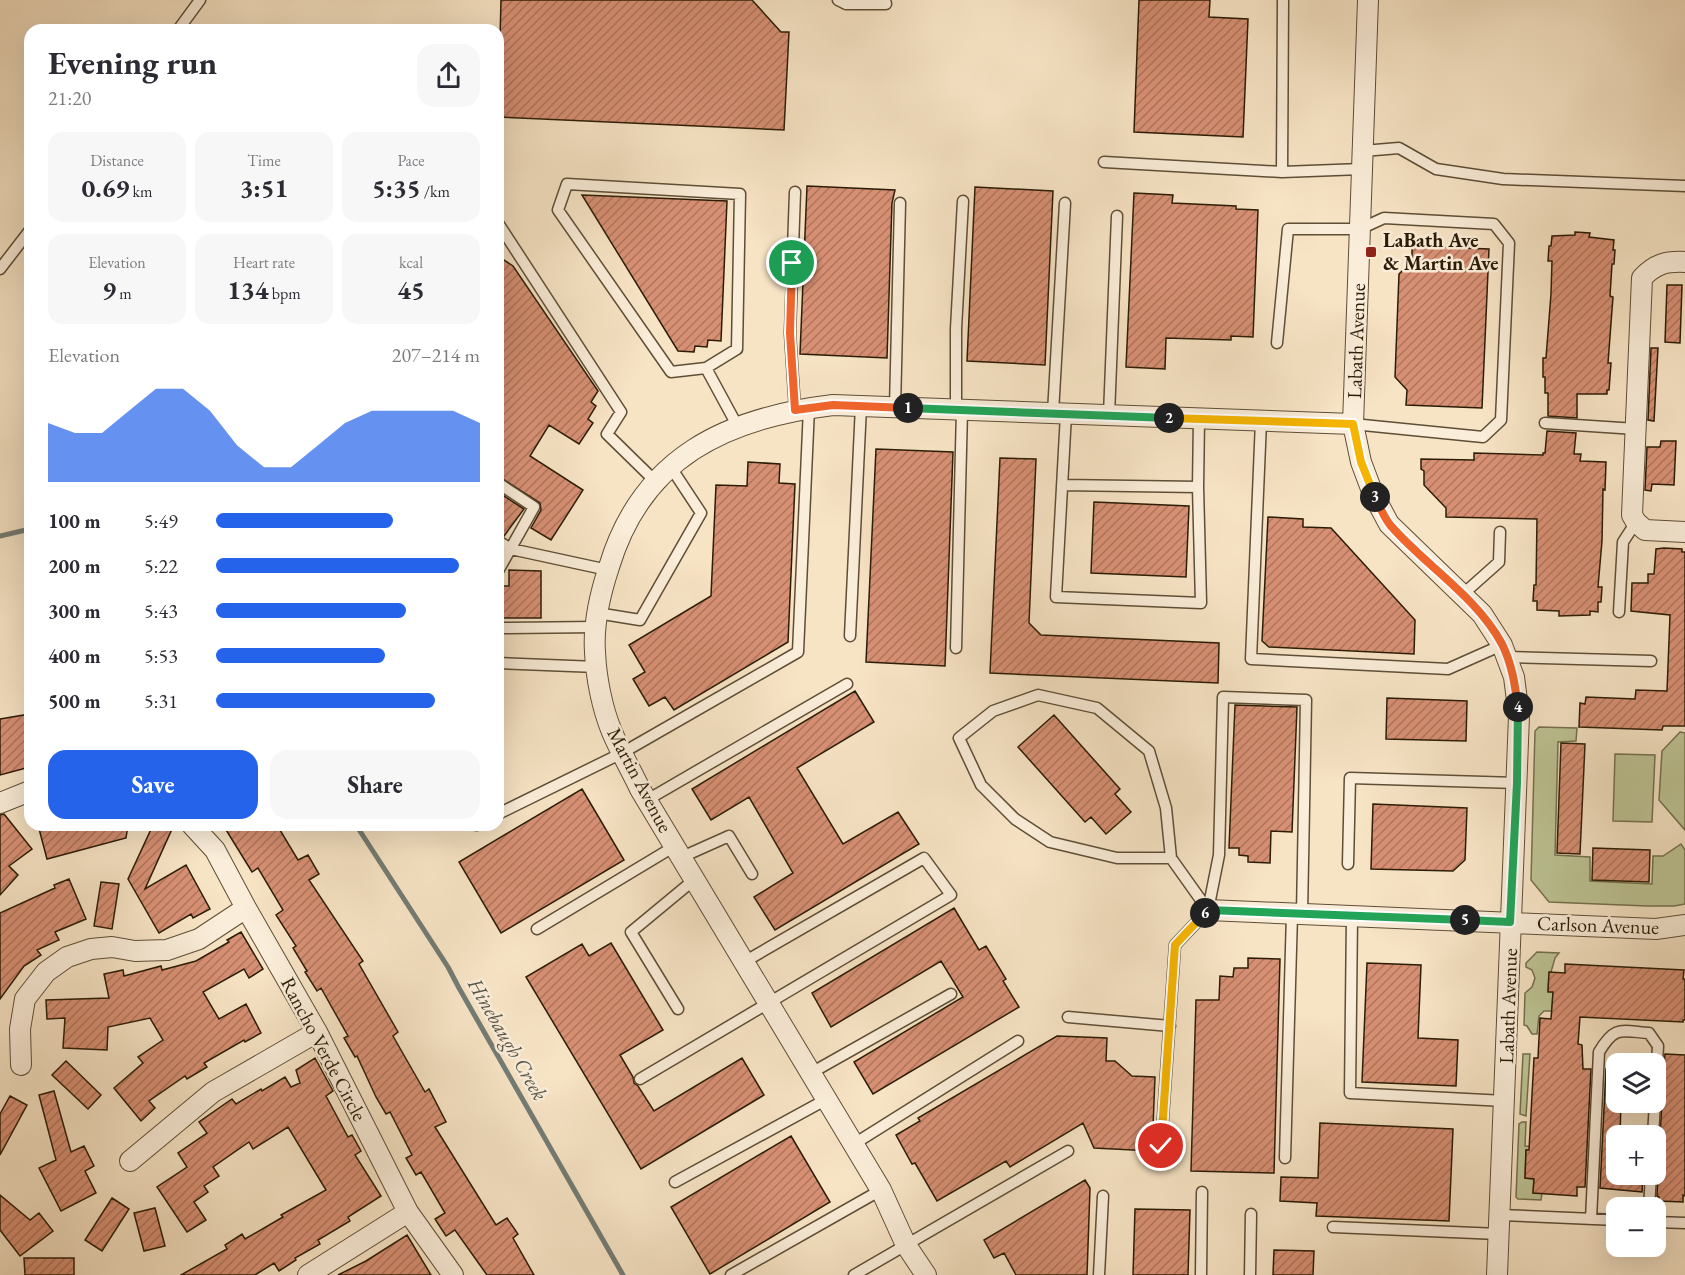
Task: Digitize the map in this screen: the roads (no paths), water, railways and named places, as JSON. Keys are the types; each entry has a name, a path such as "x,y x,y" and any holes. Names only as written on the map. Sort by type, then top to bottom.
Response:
{"street":[{"name":"Labath Avenue","path":"1368,0 1353,424 1361,462 1373,494 1389,524 1482,614 1505,651 1514,677 1519,716 1497,1275"},
{"path":"1685,262 1668,261 1651,268 1642,278 1632,515 1645,530 1685,532"},
{"name":"Martin Avenue","path":"926,1275 906,1245 881,1190 854,1144 647,800 612,731 601,691 595,652 596,620 616,542 634,508 655,482 680,457 706,441 738,427 802,409 833,405 1353,424"},
{"path":"0,803 24,793"},
{"name":"Rancho Verde Circle","path":"198,831 215,850 317,1032 408,1212 453,1275"},
{"path":"21,1065 20,1029 25,999 46,972 67,957 91,949 112,947 135,951 166,950 199,939 246,908"},
{"name":"Carlson Avenue","path":"1208,910 1656,929 1685,925"},
{"path":"130,1161 213,1092 317,1032"},
{"path":"309,1275 408,1212"}],"lane":[{"path":"182,24 200,0"},
{"path":"838,0 846,4 886,4 885,0"},
{"path":"1282,172 1283,0"},
{"path":"1104,162 1282,172 1362,160 1399,148 1436,169 1503,179 1685,186"},
{"path":"567,184 740,194 737,349 706,368 670,372 558,210 567,184"},
{"path":"504,811 622,753 798,652 802,409 790,333 795,192"},
{"path":"957,648 959,410 956,329 963,201"},
{"path":"895,408 900,203"},
{"path":"1065,203 1059,414 1062,484 1056,597 1201,603 1199,419"},
{"path":"1109,415 1117,216"},
{"path":"1276,343 1288,229 1360,229 1384,219 1494,224 1509,243 1502,420 1484,437 1353,424"},
{"path":"504,233 621,412 607,434 655,482"},
{"path":"0,269 24,238"},
{"path":"706,368 738,427"},
{"path":"850,636 861,406"},
{"path":"1261,421 1251,658 1449,669 1505,651 1651,661"},
{"path":"1545,423 1636,429"},
{"path":"504,628 596,620 640,620 701,513 670,466"},
{"path":"1062,484 1198,487"},
{"path":"504,487 534,507 504,561"},
{"path":"1619,612 1623,542 1636,522"},
{"path":"1462,595 1499,562 1500,532"},
{"path":"504,545 511,549 608,570"},
{"path":"504,663 597,667"},
{"path":"647,800 847,684"},
{"path":"1171,858 1117,858 1050,842 1015,819 981,785 959,738 993,711 1038,695 1097,708 1149,751 1166,808 1171,858 1208,910"},
{"path":"1161,1146 1175,945 1208,910 1219,855 1223,697 1306,700 1285,1158"},
{"path":"1348,864 1350,778 1517,783"},
{"path":"537,929 678,851 729,836 752,874"},
{"path":"640,1078 951,895 924,858 744,962"},
{"path":"678,1009 631,932 695,879"},
{"path":"1352,916 1350,1093 1505,1101"},
{"path":"811,1073 951,994"},
{"path":"1068,1017 1170,1026"},
{"path":"1591,1219 1599,1052 1607,1038 1618,1031 1649,1033 1658,1046 1658,1053"},
{"path":"854,1144 1018,1041"},
{"path":"675,1182 827,1099"},
{"path":"854,1275 1068,1151"},
{"path":"731,1275 881,1190"},
{"path":"1201,1275 1202,1192"},
{"path":"1099,1275 1103,1196"},
{"path":"1250,1275 1251,1214"},
{"path":"1332,1227 1606,1220"},
{"path":"1666,1222 1685,1223"}],"waterway":[{"name":"Hinebaugh Creek","path":"0,536 24,530"},
{"name":"Hinebaugh Creek","path":"360,831 448,967 623,1275"}],"place":[{"name":"LaBath Ave & Martin Ave","path":"1371,252"}]}
